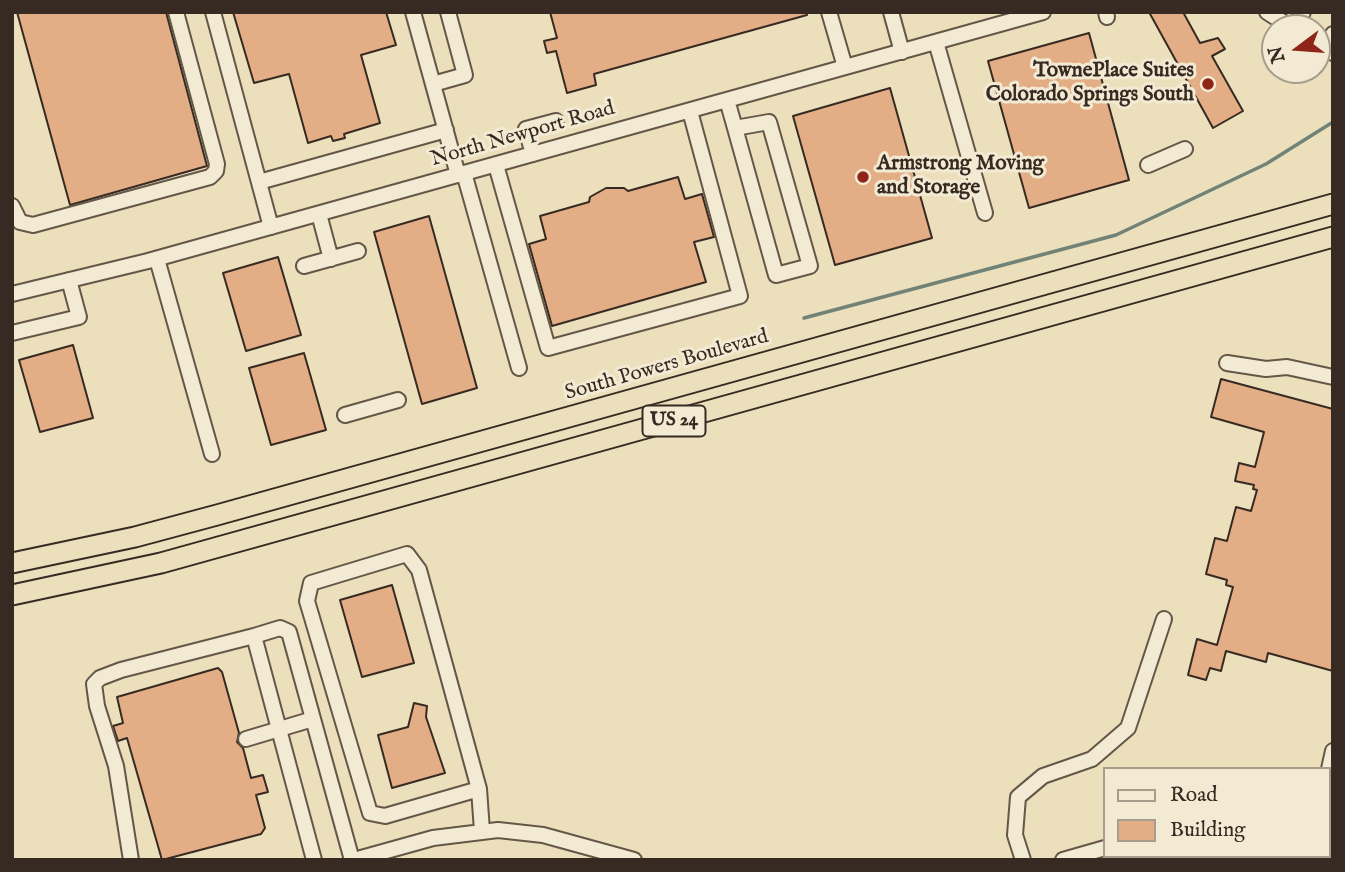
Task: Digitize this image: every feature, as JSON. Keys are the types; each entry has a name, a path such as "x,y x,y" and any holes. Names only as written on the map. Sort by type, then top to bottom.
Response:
{"highway":[{"name":"South Powers Boulevard","path":"12,563 135,537 217,515 1333,204"},
{"name":"US 24","path":"12,595 161,563 1333,237"}],"street":[{"path":"12,206 20,222 33,225 210,177 216,171 217,164 176,12"},
{"path":"213,12 271,227"},
{"path":"414,12 446,130 519,368"},
{"path":"433,84 465,75 448,12"},
{"path":"829,12 845,67"},
{"path":"891,12 902,52"},
{"name":"North Newport Road","path":"12,294 157,259 1043,12"},
{"path":"936,42 985,213"},
{"path":"727,100 776,275 810,266 769,122 735,128"},
{"path":"496,165 548,348 740,296 690,111"},
{"path":"533,154 526,129 556,121"},
{"path":"259,182 446,130"},
{"path":"1148,165 1185,149"},
{"path":"319,214 331,258"},
{"path":"304,266 358,251"},
{"path":"157,259 212,454"},
{"path":"12,332 79,317 69,281"},
{"path":"1227,363 1266,369 1287,367 1333,377"},
{"path":"345,415 398,400"},
{"path":"479,789 385,816 370,813 307,601 311,583 407,554 419,570 479,789 482,831"},
{"path":"1023,860 1015,835 1018,797 1043,776 1092,759 1128,728 1164,619"},
{"path":"131,860 116,766 97,706 94,684 100,678 121,670 280,628 289,632 353,860 433,838 482,831 542,835 634,860"},
{"path":"254,636 314,860"},
{"path":"246,739 313,719"},
{"path":"1063,860 1104,848"}],"building":[{"path":"17,12 166,12 207,166 70,205"},
{"path":"233,12 386,12 396,45 361,55 380,123 344,134 345,138 333,141 331,136 308,143 289,74 254,83"},
{"path":"550,12 806,12 807,15 594,74 596,85 567,93 556,51 547,53 544,41 557,38"},
{"name":"TownePlace Suites Colorado Springs South","path":"1149,12 1183,12 1200,43 1218,38 1225,49 1212,56 1243,111 1213,128"},
{"path":"1089,33 1129,180 1029,208 988,61"},
{"name":"Armstrong Moving and Storage","path":"890,88 932,238 835,265 793,116"},
{"path":"678,177 685,199 702,194 714,237 694,242 706,282 552,326 529,244 546,239 540,216 589,202 590,197 606,188 624,188 628,191"},
{"path":"429,216 477,388 422,404 374,232"},
{"path":"278,257 301,335 246,351 223,273"},
{"path":"73,345 93,418 40,432 19,360"},
{"path":"304,353 326,430 271,445 249,368"},
{"path":"1221,379 1333,409 1333,671 1268,653 1266,662 1226,651 1221,671 1210,668 1206,680 1188,675 1197,639 1217,645 1233,587 1226,585 1227,580 1206,574 1215,538 1227,541 1236,507 1251,511 1257,490 1253,489 1254,485 1235,481 1239,463 1255,467 1264,432 1211,417"},
{"path":"392,585 414,663 362,677 340,600"},
{"path":"218,668 222,672 239,733 237,742 243,748 251,778 263,775 268,792 256,795 265,828 261,834 162,860 127,738 118,741 113,726 123,723 117,697"},
{"path":"414,703 427,706 426,717 445,773 392,788 378,735 408,727"}],"waterway":[{"path":"804,318 1116,235 1266,164 1333,122"}],"place":[{"name":"TownePlace Suites Colorado Springs South","path":"1208,84"},
{"name":"Armstrong Moving and Storage","path":"863,177"}]}
